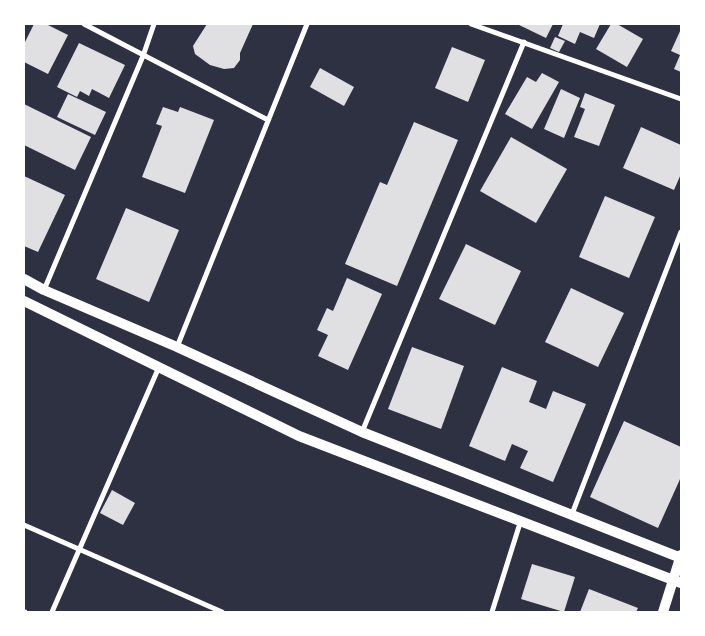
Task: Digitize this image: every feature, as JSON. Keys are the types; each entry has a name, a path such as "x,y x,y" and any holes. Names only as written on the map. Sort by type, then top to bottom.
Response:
{"main road":[{"path":"24,279 44,290 177,347 362,432 681,557 678,581 663,612"},
{"path":"24,301 299,436 678,581"}],"street":[{"path":"84,24 268,120"},
{"path":"44,290 143,56 154,24"},
{"path":"177,347 307,24"},
{"path":"471,24 681,99"},
{"path":"362,432 524,42"},
{"path":"572,514 681,232"},
{"path":"52,612 159,368"},
{"path":"492,612 521,520"},
{"path":"24,525 222,612"}],"building":[{"path":"34,24 46,24 68,35 48,74 24,62 24,44"},
{"path":"207,24 253,24 240,53 240,60 234,68 224,69 210,65 195,54 193,46"},
{"path":"517,24 553,24 546,38"},
{"path":"563,24 600,24 594,38 580,32 575,44 558,36"},
{"path":"611,24 617,24 643,39 627,67 596,49"},
{"path":"681,29 681,72 674,69 680,55 671,51"},
{"path":"555,37 565,41 559,52 550,48"},
{"path":"79,43 125,65 109,98 92,89 89,96 80,91 77,97 57,87"},
{"path":"452,47 485,60 468,102 435,88"},
{"path":"320,68 354,87 344,106 310,87"},
{"path":"542,73 559,82 532,129 505,114 527,77 536,82"},
{"path":"561,89 580,98 564,138 544,129"},
{"path":"585,93 615,105 599,146 574,137 585,109 580,107"},
{"path":"68,94 106,112 95,135 57,117"},
{"path":"24,104 91,137 75,170 24,145"},
{"path":"163,107 178,112 180,107 214,120 185,193 142,177 162,126 156,124"},
{"path":"414,122 458,140 397,286 345,264 380,182 387,185"},
{"path":"641,127 681,145 681,174 674,190 623,168"},
{"path":"511,137 567,169 536,223 480,191"},
{"path":"24,176 65,195 38,252 24,246"},
{"path":"605,196 655,217 629,278 579,257"},
{"path":"126,208 179,230 149,302 96,279"},
{"path":"466,244 521,271 495,325 439,299"},
{"path":"347,278 382,294 348,370 318,356 328,335 317,330 327,308 333,311"},
{"path":"571,288 624,313 598,367 545,342"},
{"path":"412,347 464,366 441,429 388,409"},
{"path":"502,367 537,381 529,402 546,409 553,391 586,404 553,482 520,468 528,451 512,444 505,461 469,446"},
{"path":"624,421 681,447 681,477 658,528 590,497"},
{"path":"112,490 135,503 123,525 100,513"},
{"path":"532,564 575,577 564,612 521,599"},
{"path":"589,589 638,608 636,612 580,612"}]}
